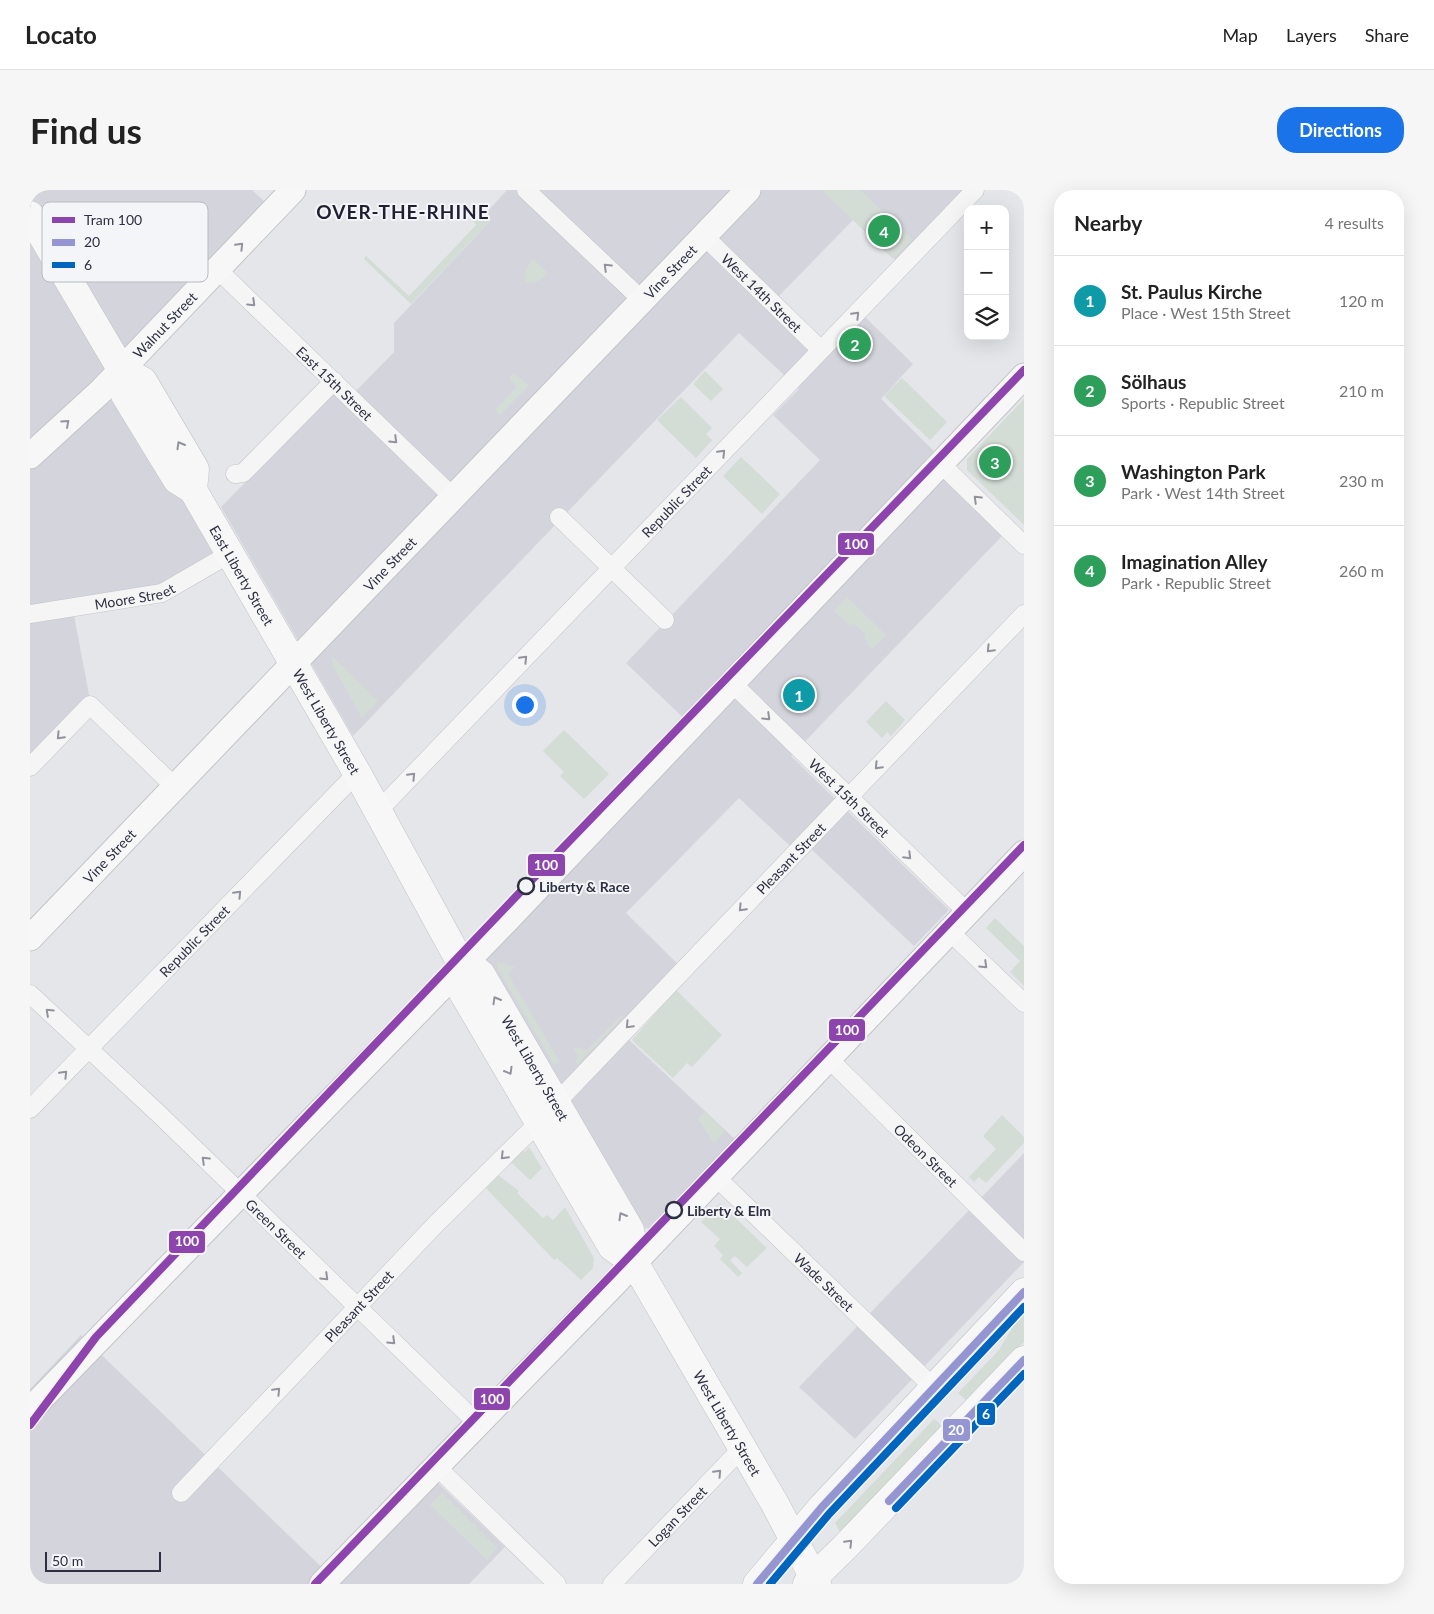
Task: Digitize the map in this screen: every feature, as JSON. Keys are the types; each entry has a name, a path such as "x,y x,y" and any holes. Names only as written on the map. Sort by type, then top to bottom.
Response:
{"main road":[{"name":"East Liberty Street","path":"30,215 42,235"},
{"name":"East Liberty Street","path":"70,282 121,369 125,395 176,480 193,490 294,662"},
{"name":"West Liberty Street","path":"294,662 462,965 462,991 547,1112 612,1246 634,1262 794,1538 812,1582"},
{"path":"757,1584 794,1538 1024,1292"},
{"path":"812,1582 1024,1360"}],"street":[{"name":"Walnut Street","path":"208,279 293,190"},
{"path":"526,190 642,300"},
{"name":"Vine Street","path":"30,938 748,190"},
{"name":"Republic Street","path":"378,811 975,190"},
{"name":"West 14th Street","path":"704,236 822,350"},
{"name":"East 15th Street","path":"218,269 453,497"},
{"name":"Walnut Street","path":"30,456 101,391 205,282"},
{"path":"30,1410 462,965 1024,376"},
{"path":"235,474 243,473 334,381"},
{"path":"940,463 1024,544"},
{"path":"559,517 665,620"},
{"name":"Moore Street","path":"30,614 162,594 231,553"},
{"name":"Pleasant Street","path":"181,1493 435,1225 547,1112 1024,614"},
{"name":"West 15th Street","path":"732,683 967,912"},
{"path":"30,767 90,705 174,786"},
{"name":"Republic Street","path":"30,1109 357,773"},
{"path":"322,1584 634,1262 1024,853"},
{"path":"950,931 1024,1003"},
{"name":"Green Street","path":"30,994 477,1422"},
{"name":"Odeon Street","path":"828,1058 1024,1252"},
{"name":"Wade Street","path":"715,1176 934,1388"},
{"name":"Logan Street","path":"612,1584 742,1448"},
{"path":"436,1466 557,1584"}],"shaded area":[{"path":"30,190 252,190 274,210 208,279 208,202 42,202 42,282 205,282 121,369 231,553 162,593 30,614"},
{"path":"507,190 970,190 900,264 853,220 775,300 826,350 861,313 913,364 881,399 934,451 925,460 1003,535 791,756 949,910 914,946 809,847 789,845 739,798 626,913 688,974 627,1038 737,1141 653,1228 642,1228 485,963 490,951 698,732 626,663 820,460 773,415 799,389 739,333 353,736 221,507 343,383 354,393 394,352 394,323 491,220 485,214"},
{"path":"822,190 860,190 912,239 893,259"},
{"path":"476,205 491,220 411,304 364,259 366,256 409,296 476,225 467,214"},
{"path":"533,259 548,273 535,283 525,282 526,269"},
{"path":"705,371 723,389 711,401 693,384"},
{"path":"514,374 529,385 500,415 495,410 517,387 510,380 510,376"},
{"path":"902,378 947,422 930,440 884,396"},
{"path":"681,397 712,428 706,434 712,440 696,458 657,420"},
{"path":"1024,399 1024,525 967,470 967,459"},
{"path":"741,457 780,494 762,514 723,476"},
{"path":"847,597 886,635 872,649 866,644 868,642 864,638 866,635 853,623 850,626 834,611"},
{"path":"74,615 90,700 30,763 30,622"},
{"path":"332,656 378,701 362,718 333,666"},
{"path":"886,701 905,720 891,736 887,732 882,738 866,722"},
{"path":"564,730 609,774 584,799 560,776 564,772 543,751"},
{"path":"995,918 1024,946 1024,986 1010,972 1020,961 986,928"},
{"path":"497,962 515,967 508,974 560,1062 554,1065 498,969"},
{"path":"676,990 722,1035 692,1067 687,1063 673,1078 632,1040"},
{"path":"621,1015 623,1017 578,1064 574,1061 579,1058 573,1047 587,1050"},
{"path":"705,1111 725,1131 714,1143 698,1119"},
{"path":"1002,1115 1024,1137 1024,1143 986,1183 979,1177 974,1182 969,1177 996,1149 983,1136"},
{"path":"529,1147 542,1168 530,1180 511,1162 522,1150 525,1152"},
{"path":"1024,1153 1024,1262 855,1439 799,1387"},
{"path":"498,1175 519,1191 517,1193 543,1218 547,1215 553,1220 565,1207 594,1258 593,1268 581,1280 557,1258 554,1260 486,1188"},
{"path":"720,1203 767,1248 747,1267 735,1256 730,1260 742,1273 738,1277 720,1259 723,1255 714,1246 720,1239 701,1222"},
{"path":"1024,1308 1024,1342 967,1401 958,1393 999,1350"},
{"path":"81,1335 337,1582 436,1481 505,1547 469,1584 30,1584 30,1389"},
{"path":"934,1419 942,1426 840,1532 835,1523"},
{"path":"442,1493 498,1548 487,1560 430,1505"}],"tram line":[{"name":"100","path":"30,1425 96,1337 526,886 1024,370"},
{"name":"100","path":"315,1584 1024,845"}],"transit line":[{"name":"20","path":"757,1584 822,1507 1024,1292"},
{"name":"6","path":"770,1584 829,1514 1024,1307"},
{"name":"20","path":"889,1501 1024,1360"},
{"name":"6","path":"896,1508 1024,1374"}],"place":[{"name":"Imagination Alley","path":"884,231"},
{"name":"Sölhaus","path":"855,344"},
{"name":"Washington Park","path":"995,462"},
{"name":"St. Paulus Kirche","path":"799,695"},
{"name":"Liberty & Race","path":"526,886"},
{"name":"Liberty & Elm","path":"674,1210"}],"district":[{"name":"OVER-THE-RHINE","path":"403,211"}]}
